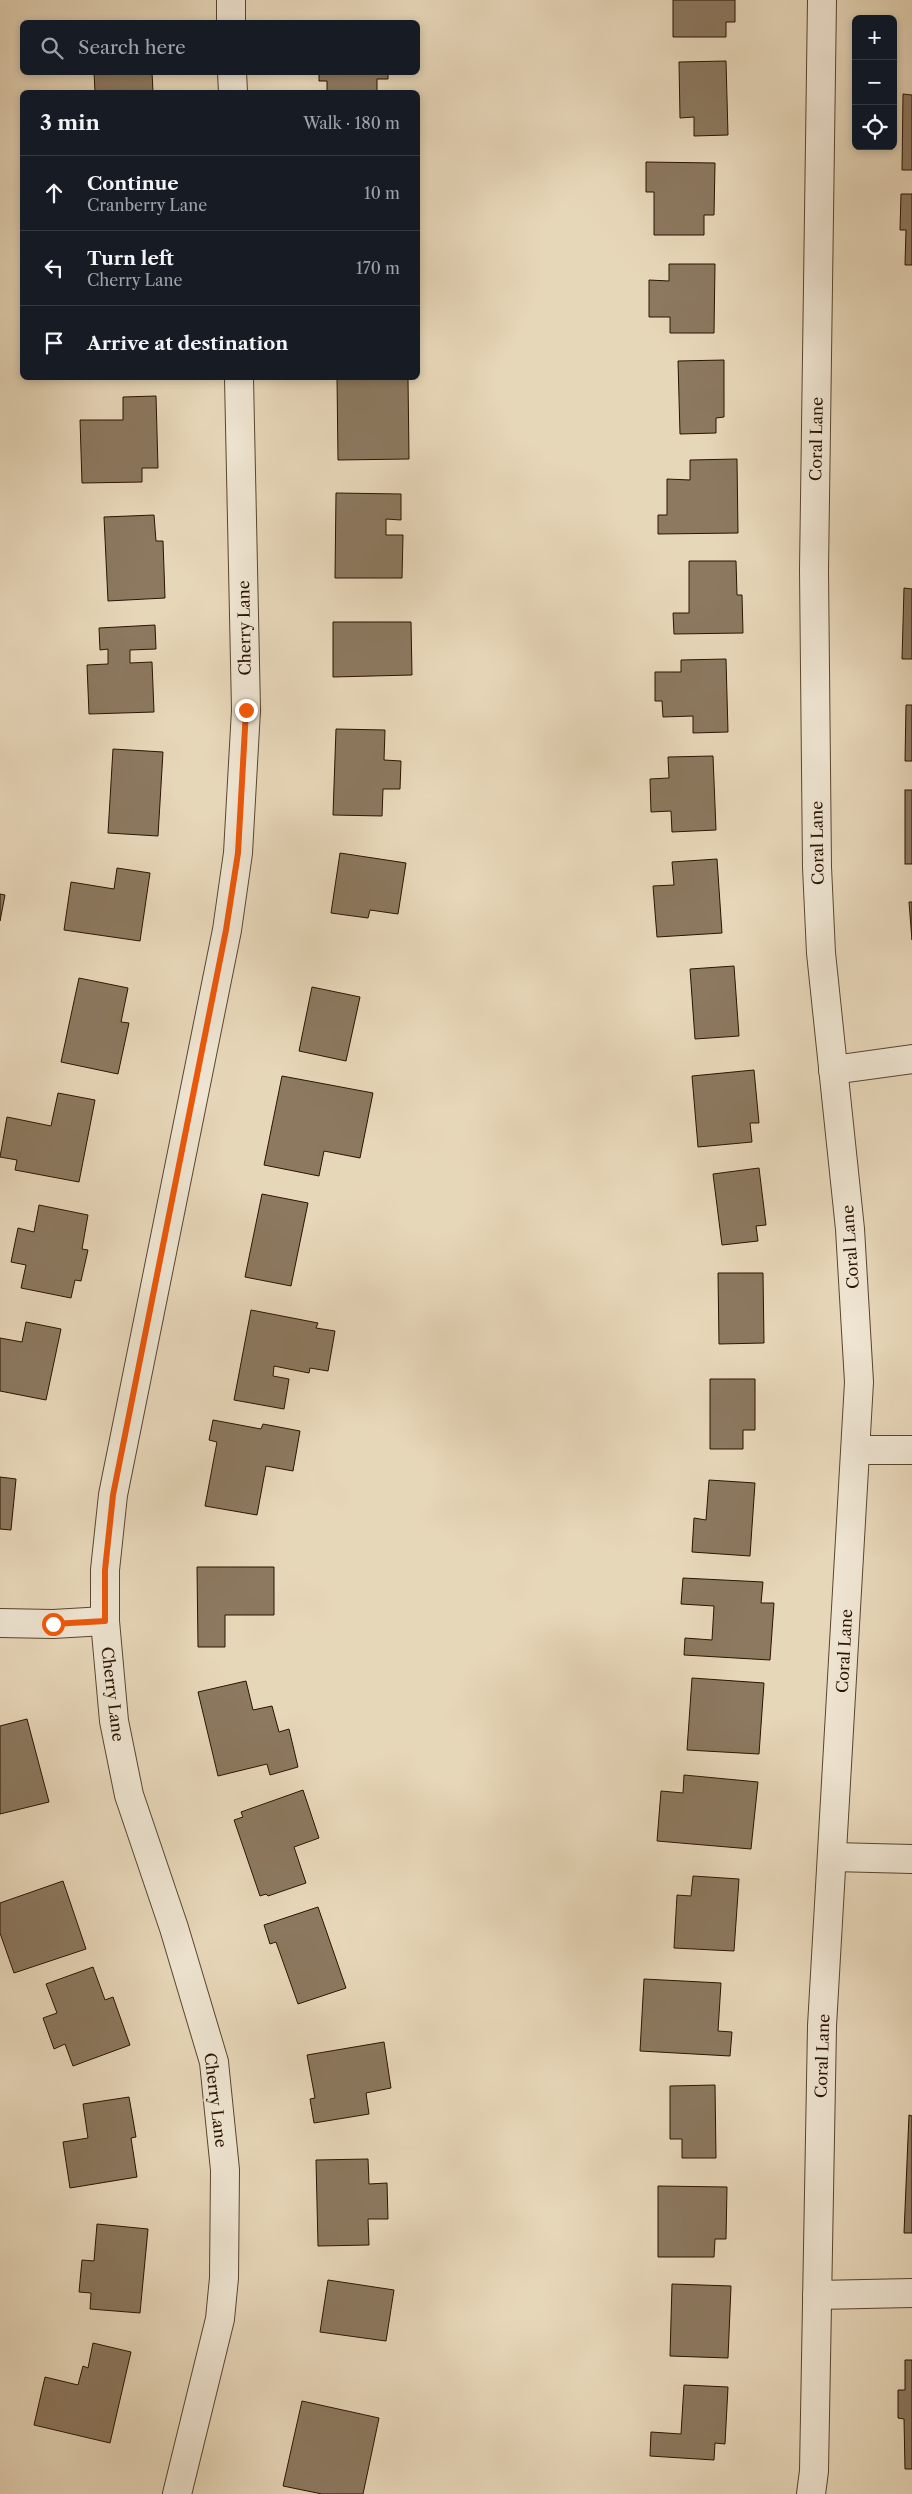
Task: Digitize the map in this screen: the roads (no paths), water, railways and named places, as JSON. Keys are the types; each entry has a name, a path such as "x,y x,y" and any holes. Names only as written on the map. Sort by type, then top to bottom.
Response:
{"street":[{"path":"231,0 231,20"},
{"name":"Coral Lane","path":"811,2494 814,2471 822,2026 859,1382 850,1239 821,953 817,847 814,570 822,0"},
{"path":"232,75 233,90"},
{"name":"Cherry Lane","path":"177,2494 220,2319 224,2278 225,2170 214,2062 174,1928 129,1795 114,1720 105,1621 105,1570 113,1495 225,940 238,853 246,710 239,380"},
{"path":"833,1070 912,1059"},
{"path":"856,1450 912,1450"},
{"path":"0,1623 53,1624 105,1621"},
{"path":"833,1858 912,1858"},
{"path":"817,2295 912,2293"}]}
